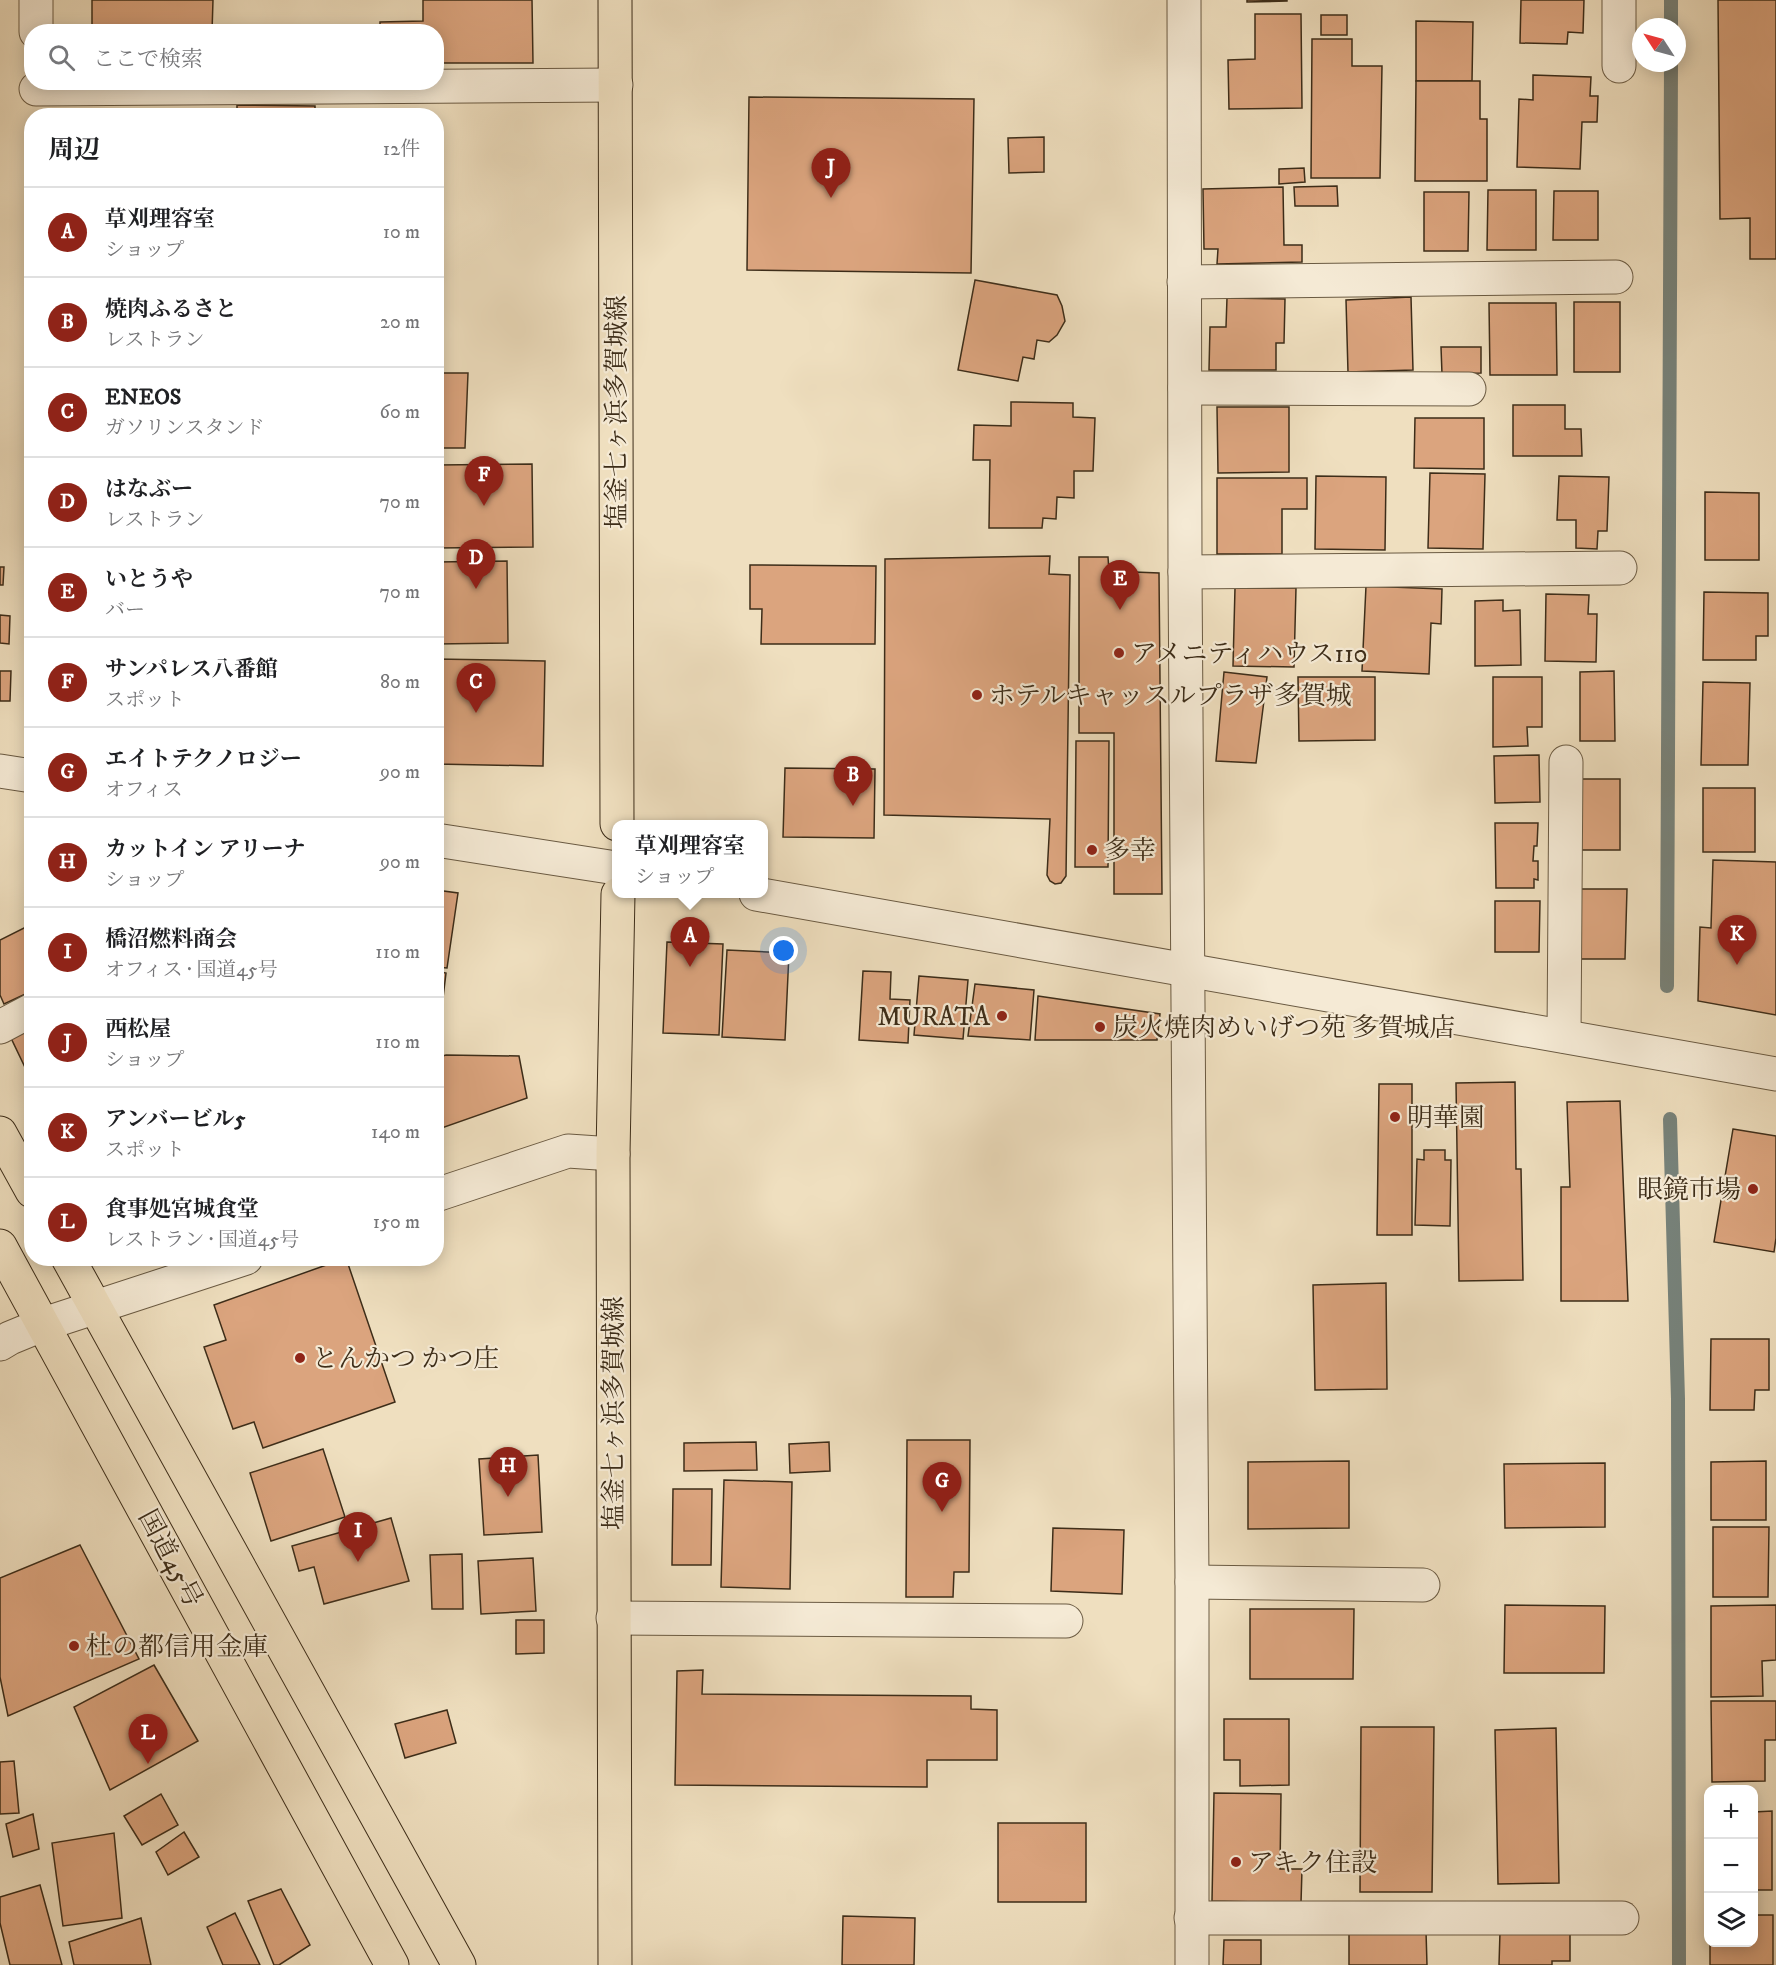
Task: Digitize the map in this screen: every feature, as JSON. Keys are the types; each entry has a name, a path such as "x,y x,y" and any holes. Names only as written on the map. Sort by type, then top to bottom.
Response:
{"main road":[{"name":"塩釜七ヶ浜多賀城線","path":"615,0 617,820"},
{"name":"塩釜七ヶ浜多賀城線","path":"615,1965 613,1154 618,898"},
{"path":"0,1133 24,1176"},
{"name":"国道45号","path":"0,1246 392,1965"},
{"path":"73,1266 459,1965"},
{"path":"592,1965 615,1932"}],"street":[{"path":"36,0 36,24"},
{"path":"1184,0 1192,1965"},
{"path":"1619,0 1619,66"},
{"path":"444,88 616,84"},
{"path":"36,96 326,90"},
{"path":"1184,282 1617,277"},
{"path":"1185,388 1469,389"},
{"path":"1185,572 1620,568"},
{"path":"1564,1036 1566,762"},
{"path":"0,771 24,775"},
{"path":"444,841 612,867"},
{"path":"768,896 1776,1074"},
{"path":"0,1027 24,1014"},
{"path":"444,1192 568,1151 613,1154"},
{"path":"0,1344 44,1324 222,1266"},
{"path":"1192,1582 1423,1586"},
{"path":"613,1618 1066,1621"},
{"path":"1191,1918 1622,1918"}],"building":[{"path":"92,0 213,0 212,24 92,24"},
{"path":"423,0 532,0 533,63 444,63 444,24 380,24 380,22 423,21"},
{"path":"1247,0 1287,0 1287,1 1247,2"},
{"path":"1521,0 1584,0 1583,33 1568,32 1567,44 1520,43"},
{"path":"1718,0 1776,0 1776,259 1750,259 1750,218 1720,219"},
{"path":"1255,14 1301,14 1302,108 1229,109 1228,60 1255,59"},
{"path":"1321,15 1347,15 1347,35 1321,35"},
{"path":"1416,21 1473,22 1472,81 1416,81"},
{"path":"1312,39 1352,39 1352,66 1382,66 1380,178 1311,178"},
{"path":"1533,75 1591,77 1590,96 1598,96 1597,122 1582,122 1580,169 1517,167 1519,99 1533,100"},
{"path":"1416,81 1480,81 1480,119 1487,119 1487,181 1415,181"},
{"path":"749,97 974,99 971,273 747,270"},
{"path":"237,105 315,106 315,108 237,108"},
{"path":"1044,137 1044,172 1009,173 1008,138"},
{"path":"1304,168 1305,182 1279,184 1279,169"},
{"path":"1337,186 1338,206 1295,206 1294,187"},
{"path":"1283,187 1284,245 1302,245 1302,262 1217,264 1218,249 1204,249 1203,189"},
{"path":"1488,190 1536,190 1536,250 1487,250"},
{"path":"1554,191 1598,191 1598,240 1553,240"},
{"path":"1424,192 1469,192 1468,251 1424,251"},
{"path":"975,280 1057,295 1062,306 1065,321 1057,335 1049,342 1037,340 1034,359 1023,357 1018,381 958,370"},
{"path":"1411,297 1413,370 1348,372 1346,300"},
{"path":"1227,298 1285,299 1284,343 1276,343 1276,370 1209,370 1210,327 1226,327"},
{"path":"1574,302 1620,302 1620,372 1574,372"},
{"path":"1489,303 1556,303 1557,375 1490,375"},
{"path":"1441,347 1481,347 1481,373 1442,374"},
{"path":"444,373 468,373 465,448 444,448"},
{"path":"1011,402 1073,403 1073,417 1095,418 1093,471 1074,471 1074,498 1057,497 1056,519 1043,518 1042,528 989,528 990,460 973,460 974,425 1011,426"},
{"path":"1513,405 1565,405 1565,429 1581,429 1582,456 1513,456"},
{"path":"1217,407 1289,407 1289,472 1218,473"},
{"path":"1415,418 1484,418 1484,469 1414,468"},
{"path":"532,464 533,547 444,548 444,465"},
{"path":"1430,473 1485,474 1483,549 1428,548"},
{"path":"1316,476 1386,477 1385,550 1315,549"},
{"path":"1559,476 1609,477 1607,531 1598,531 1597,549 1576,548 1576,520 1557,520"},
{"path":"1217,478 1307,478 1307,509 1282,509 1282,554 1217,554"},
{"path":"1705,492 1759,493 1759,560 1705,560"},
{"name":"ホテルキャッスルプラザ多賀城","path":"1050,556 1049,574 1070,575 1066,876 1061,883 1055,884 1047,875 1050,819 884,815 885,559"},
{"name":"アメニティハウス110","path":"1079,557 1108,557 1109,571 1159,573 1162,894 1114,894 1114,733 1079,733"},
{"path":"507,561 508,643 444,644 444,562"},
{"path":"750,565 876,566 875,644 761,644 762,609 750,609"},
{"path":"0,567 4,567 3,585 0,585"},
{"path":"1366,586 1442,589 1441,624 1431,623 1429,674 1362,671"},
{"path":"1235,588 1296,588 1294,667 1233,666"},
{"path":"1704,592 1768,593 1768,636 1756,636 1756,660 1703,660"},
{"path":"1546,594 1589,595 1588,614 1597,614 1596,662 1545,661"},
{"path":"1503,600 1503,611 1520,610 1521,665 1475,666 1475,601"},
{"path":"0,615 10,616 9,644 0,643"},
{"path":"444,659 545,661 543,766 444,764"},
{"path":"0,671 11,671 10,701 0,701"},
{"path":"1614,671 1615,741 1580,741 1580,672"},
{"path":"1224,672 1267,677 1256,763 1216,761"},
{"path":"1298,677 1375,677 1375,740 1299,741"},
{"path":"1493,677 1542,677 1542,727 1527,727 1528,746 1493,747"},
{"path":"1703,682 1750,683 1748,765 1701,765"},
{"path":"1076,741 1109,741 1108,867 1075,867"},
{"path":"1539,755 1540,802 1495,803 1494,756"},
{"path":"785,768 875,769 874,838 783,837"},
{"path":"1578,779 1620,779 1620,850 1578,850"},
{"path":"1703,788 1755,788 1755,852 1703,852"},
{"path":"1495,823 1538,823 1537,846 1534,846 1533,861 1538,861 1538,880 1534,879 1534,888 1496,888"},
{"path":"1713,860 1776,862 1776,1015 1698,1001 1700,927 1711,928"},
{"path":"1580,889 1627,889 1625,959 1579,959"},
{"path":"444,891 458,893 447,968 444,968"},
{"path":"1495,901 1540,901 1539,952 1495,952"},
{"path":"24,928 24,995 4,1004 0,995 0,940"},
{"path":"667,942 723,944 719,1035 663,1033"},
{"path":"727,950 789,953 785,1040 722,1037"},
{"path":"863,971 891,972 890,999 910,1000 908,1043 859,1040"},
{"path":"919,976 968,980 963,1039 914,1035"},
{"path":"975,984 1034,990 1030,1040 968,1036"},
{"path":"1038,996 1160,1014 1157,1040 1035,1040"},
{"path":"24,1032 24,1065 11,1038"},
{"path":"444,1056 519,1056 527,1098 444,1127"},
{"path":"1515,1082 1516,1169 1521,1169 1523,1280 1459,1281 1456,1083"},
{"path":"1379,1084 1412,1084 1412,1235 1377,1235"},
{"path":"1620,1101 1628,1301 1561,1301 1561,1187 1570,1187 1567,1102"},
{"path":"1733,1129 1776,1136 1774,1252 1714,1242"},
{"path":"1424,1150 1445,1150 1445,1160 1451,1160 1450,1226 1415,1225 1417,1159 1424,1160"},
{"path":"324,1266 349,1266 395,1402 263,1448 254,1422 233,1429 204,1347 226,1340 214,1305"},
{"path":"1386,1283 1387,1389 1315,1390 1313,1285"},
{"path":"1711,1339 1769,1339 1769,1390 1755,1390 1754,1410 1710,1410"},
{"path":"907,1440 970,1440 969,1572 954,1572 953,1597 906,1597"},
{"path":"756,1442 757,1470 684,1471 684,1443"},
{"path":"829,1442 830,1471 790,1473 789,1444"},
{"path":"323,1449 345,1517 271,1541 250,1473"},
{"path":"538,1455 542,1532 484,1535 479,1459"},
{"path":"1349,1461 1349,1528 1248,1529 1248,1462"},
{"path":"1766,1461 1766,1520 1711,1520 1711,1462"},
{"path":"1605,1463 1605,1527 1505,1528 1504,1464"},
{"path":"724,1480 792,1482 790,1589 721,1587"},
{"path":"673,1489 712,1489 711,1565 672,1565"},
{"path":"391,1518 409,1581 324,1604 314,1567 299,1571 292,1546"},
{"path":"1713,1527 1769,1527 1768,1597 1713,1597"},
{"path":"1053,1528 1124,1530 1122,1594 1051,1591"},
{"path":"80,1545 139,1659 8,1716 0,1677 0,1578"},
{"path":"462,1554 463,1609 432,1609 430,1555"},
{"path":"533,1558 536,1611 481,1614 478,1561"},
{"path":"1505,1605 1605,1606 1604,1673 1504,1673"},
{"path":"1776,1605 1776,1660 1762,1661 1763,1696 1711,1697 1711,1606"},
{"path":"1250,1609 1354,1609 1353,1679 1250,1679"},
{"path":"516,1620 544,1620 544,1653 516,1654"},
{"path":"154,1665 198,1741 110,1790 74,1707"},
{"path":"703,1670 702,1694 971,1696 971,1709 997,1710 997,1760 927,1760 927,1787 675,1785 677,1671"},
{"path":"1711,1701 1776,1701 1776,1740 1765,1740 1765,1781 1712,1782"},
{"path":"447,1710 456,1743 405,1758 395,1724"},
{"path":"1224,1719 1289,1719 1289,1785 1240,1786 1240,1760 1224,1760"},
{"path":"1361,1727 1434,1727 1432,1892 1360,1892"},
{"path":"1556,1728 1559,1883 1498,1884 1495,1730"},
{"path":"14,1761 19,1813 0,1814 0,1762"},
{"path":"1214,1793 1281,1794 1280,1869 1302,1869 1301,1903 1212,1901"},
{"path":"161,1794 178,1825 142,1845 124,1816"},
{"path":"1772,1811 1772,1890 1758,1890 1758,1812"},
{"path":"33,1814 39,1849 13,1857 6,1824"},
{"path":"998,1823 1086,1823 1086,1902 998,1902"},
{"path":"184,1832 199,1857 168,1875 156,1852"},
{"path":"114,1833 122,1918 63,1926 52,1843"},
{"path":"40,1885 62,1965 10,1965 0,1923 0,1897"},
{"path":"281,1889 310,1945 279,1965 274,1965 248,1901"},
{"path":"235,1913 260,1965 223,1965 207,1927"},
{"path":"1758,1915 1773,1915 1773,1965 1710,1965 1710,1947 1758,1947"},
{"path":"843,1916 915,1918 914,1965 842,1965"},
{"path":"141,1918 151,1965 74,1965 69,1942"},
{"path":"1349,1931 1426,1931 1427,1965 1349,1965"},
{"path":"1500,1932 1570,1933 1570,1961 1552,1961 1552,1965 1499,1965"},
{"path":"1224,1940 1261,1940 1261,1965 1223,1965"}],"waterway":[{"path":"1671,0 1671,18"},
{"path":"1667,986 1671,72"},
{"path":"1670,1119 1678,1399 1679,1965"}],"place":[{"name":"西松屋","path":"831,198"},
{"name":"サンパレス八番館","path":"484,506"},
{"name":"はなぶー","path":"476,589"},
{"name":"いとうや","path":"1120,610"},
{"name":"アメニティハウス110","path":"1119,653"},
{"name":"ホテルキャッスルプラザ多賀城","path":"977,695"},
{"name":"ENEOS","path":"476,713"},
{"name":"焼肉ふるさと","path":"853,806"},
{"name":"多幸","path":"1092,850"},
{"name":"アンバービル5","path":"1737,965"},
{"name":"草刈理容室","path":"690,967"},
{"name":"MURATA","path":"1002,1016"},
{"name":"炭火焼肉めいげつ苑 多賀城店","path":"1100,1027"},
{"name":"明華園","path":"1395,1117"},
{"name":"眼鏡市場","path":"1753,1189"},
{"name":"とんかつ かつ庄","path":"300,1358"},
{"name":"カットイン アリーナ","path":"508,1497"},
{"name":"エイトテクノロジー","path":"942,1512"},
{"name":"橋沼燃料商会","path":"358,1562"},
{"name":"杜の都信用金庫","path":"74,1646"},
{"name":"食事処宮城食堂","path":"148,1764"},
{"name":"アキク住設","path":"1236,1862"}]}
